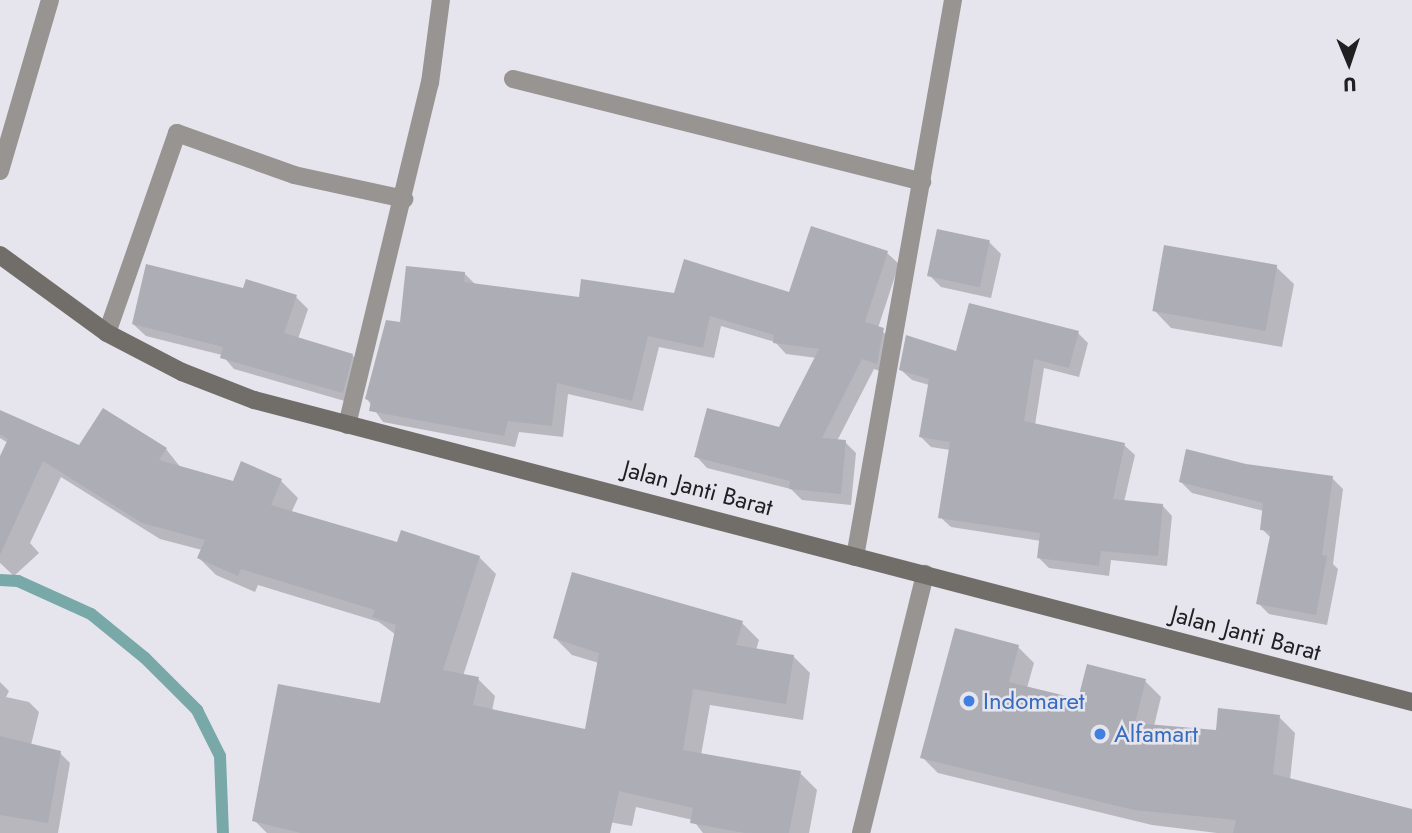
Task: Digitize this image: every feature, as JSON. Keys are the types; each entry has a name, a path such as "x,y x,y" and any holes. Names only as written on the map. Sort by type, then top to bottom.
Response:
{"street":[{"path":"0,171 50,0"},
{"path":"347,425 430,83 441,0"},
{"path":"855,557 953,0"},
{"path":"513,79 922,182"},
{"path":"107,333 177,133 294,175 404,198"},
{"name":"Jalan Janti Barat","path":"0,256 107,333 182,372 242,395 347,425 609,489 855,557 1412,702"},
{"path":"861,833 925,574"}],"building":[{"path":"811,226 888,251 865,322 884,328 877,364 862,359 822,438 846,440 841,494 789,489 790,481 694,457 707,408 779,427 819,349 773,343 774,335 710,316 703,348 648,336 632,401 557,383 552,426 508,421 504,436 369,411 371,401 365,399 386,320 400,322 406,266 465,272 464,282 579,297 581,279 674,293 684,259 789,292"},
{"path":"937,229 990,240 980,287 927,276"},
{"path":"1164,245 1277,265 1266,331 1152,311"},
{"path":"146,264 243,288 246,279 297,295 284,333 353,354 343,393 220,358 223,347 132,324"},
{"path":"969,303 1079,331 1069,368 1034,359 1024,421 1125,443 1113,499 1163,504 1158,556 1101,551 1099,566 1037,558 1040,533 938,518 950,442 919,437 929,379 899,370 906,335 956,351"},
{"path":"103,408 167,448 159,460 233,481 241,461 282,479 271,505 397,542 401,530 480,556 443,670 479,677 473,705 585,729 599,653 553,638 572,572 743,621 736,645 794,655 786,704 693,689 683,750 801,771 789,833 745,833 690,823 693,808 619,791 610,833 301,833 252,821 278,684 380,703 396,625 372,617 375,610 241,569 238,576 197,558 205,540 142,523 43,461 0,555 0,456 8,439 0,434 0,410 79,445"},
{"path":"1186,449 1246,464 1333,476 1322,555 1327,556 1316,615 1256,604 1271,531 1260,530 1263,503 1179,482"},
{"path":"955,628 1019,645 1009,682 1078,699 1087,664 1146,679 1135,723 1216,730 1218,708 1280,715 1273,774 1412,809 1412,833 1233,833 1236,820 1134,810 920,758"},
{"path":"0,736 61,751 48,823 0,815"}],"waterway":[{"path":"0,580 18,581 91,614 145,658 197,710 220,756 223,833"}],"place":[{"name":"Indomaret","path":"969,701"},
{"name":"Alfamart","path":"1100,734"}]}
